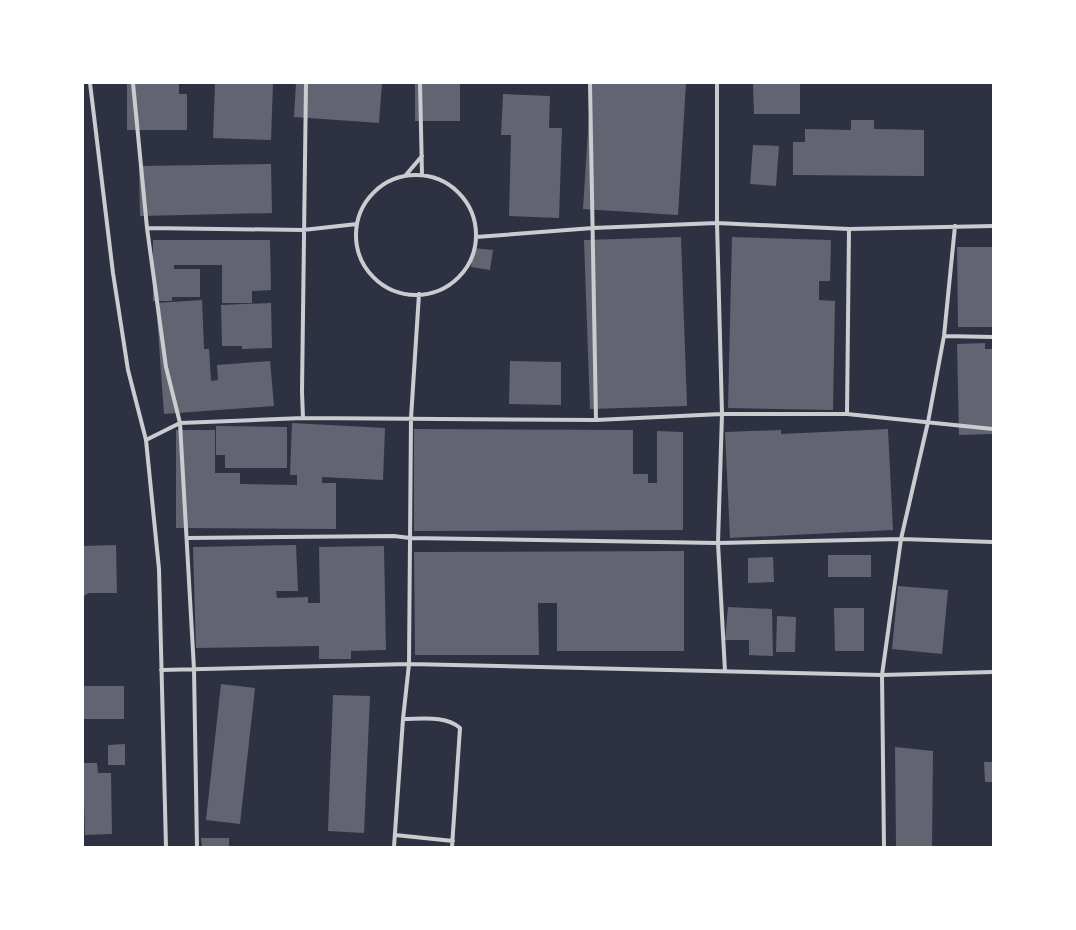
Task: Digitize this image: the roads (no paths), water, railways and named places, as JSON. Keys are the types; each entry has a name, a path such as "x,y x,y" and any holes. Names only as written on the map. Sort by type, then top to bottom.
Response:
{"street":[{"path":"90,83 113,273 128,370 146,440 159,569 166,847"},
{"path":"133,83 147,228 166,367 180,422 188,538 194,669 197,847"},
{"path":"303,418 303,230 306,83"},
{"path":"420,83 422,175"},
{"path":"590,83 596,420"},
{"path":"717,83 717,223 722,414 718,543 725,671"},
{"path":"405,176 422,156"},
{"path":"422,175 440,180 455,189 467,202 474,219 476,237 473,254 465,270 457,279 437,291 419,294 401,293 385,286 372,274 362,259 358,248 357,224 363,207 374,192 388,182 405,176 422,175"},
{"path":"476,237 593,228 717,223 849,229 993,226"},
{"path":"147,228 303,230 357,224"},
{"path":"884,847 882,674 901,539 928,422 944,336 955,226"},
{"path":"847,414 849,229"},
{"path":"394,847 403,719 409,664 412,418 419,294"},
{"path":"944,336 993,337"},
{"path":"146,440 180,422 303,418 596,420 722,414 847,414 993,429"},
{"path":"188,538 394,536 410,538 718,543 901,539 993,542"},
{"path":"161,670 409,664 882,674 993,672"},
{"path":"403,719 448,720 460,728 452,847"},
{"path":"395,835 453,840"}]}
